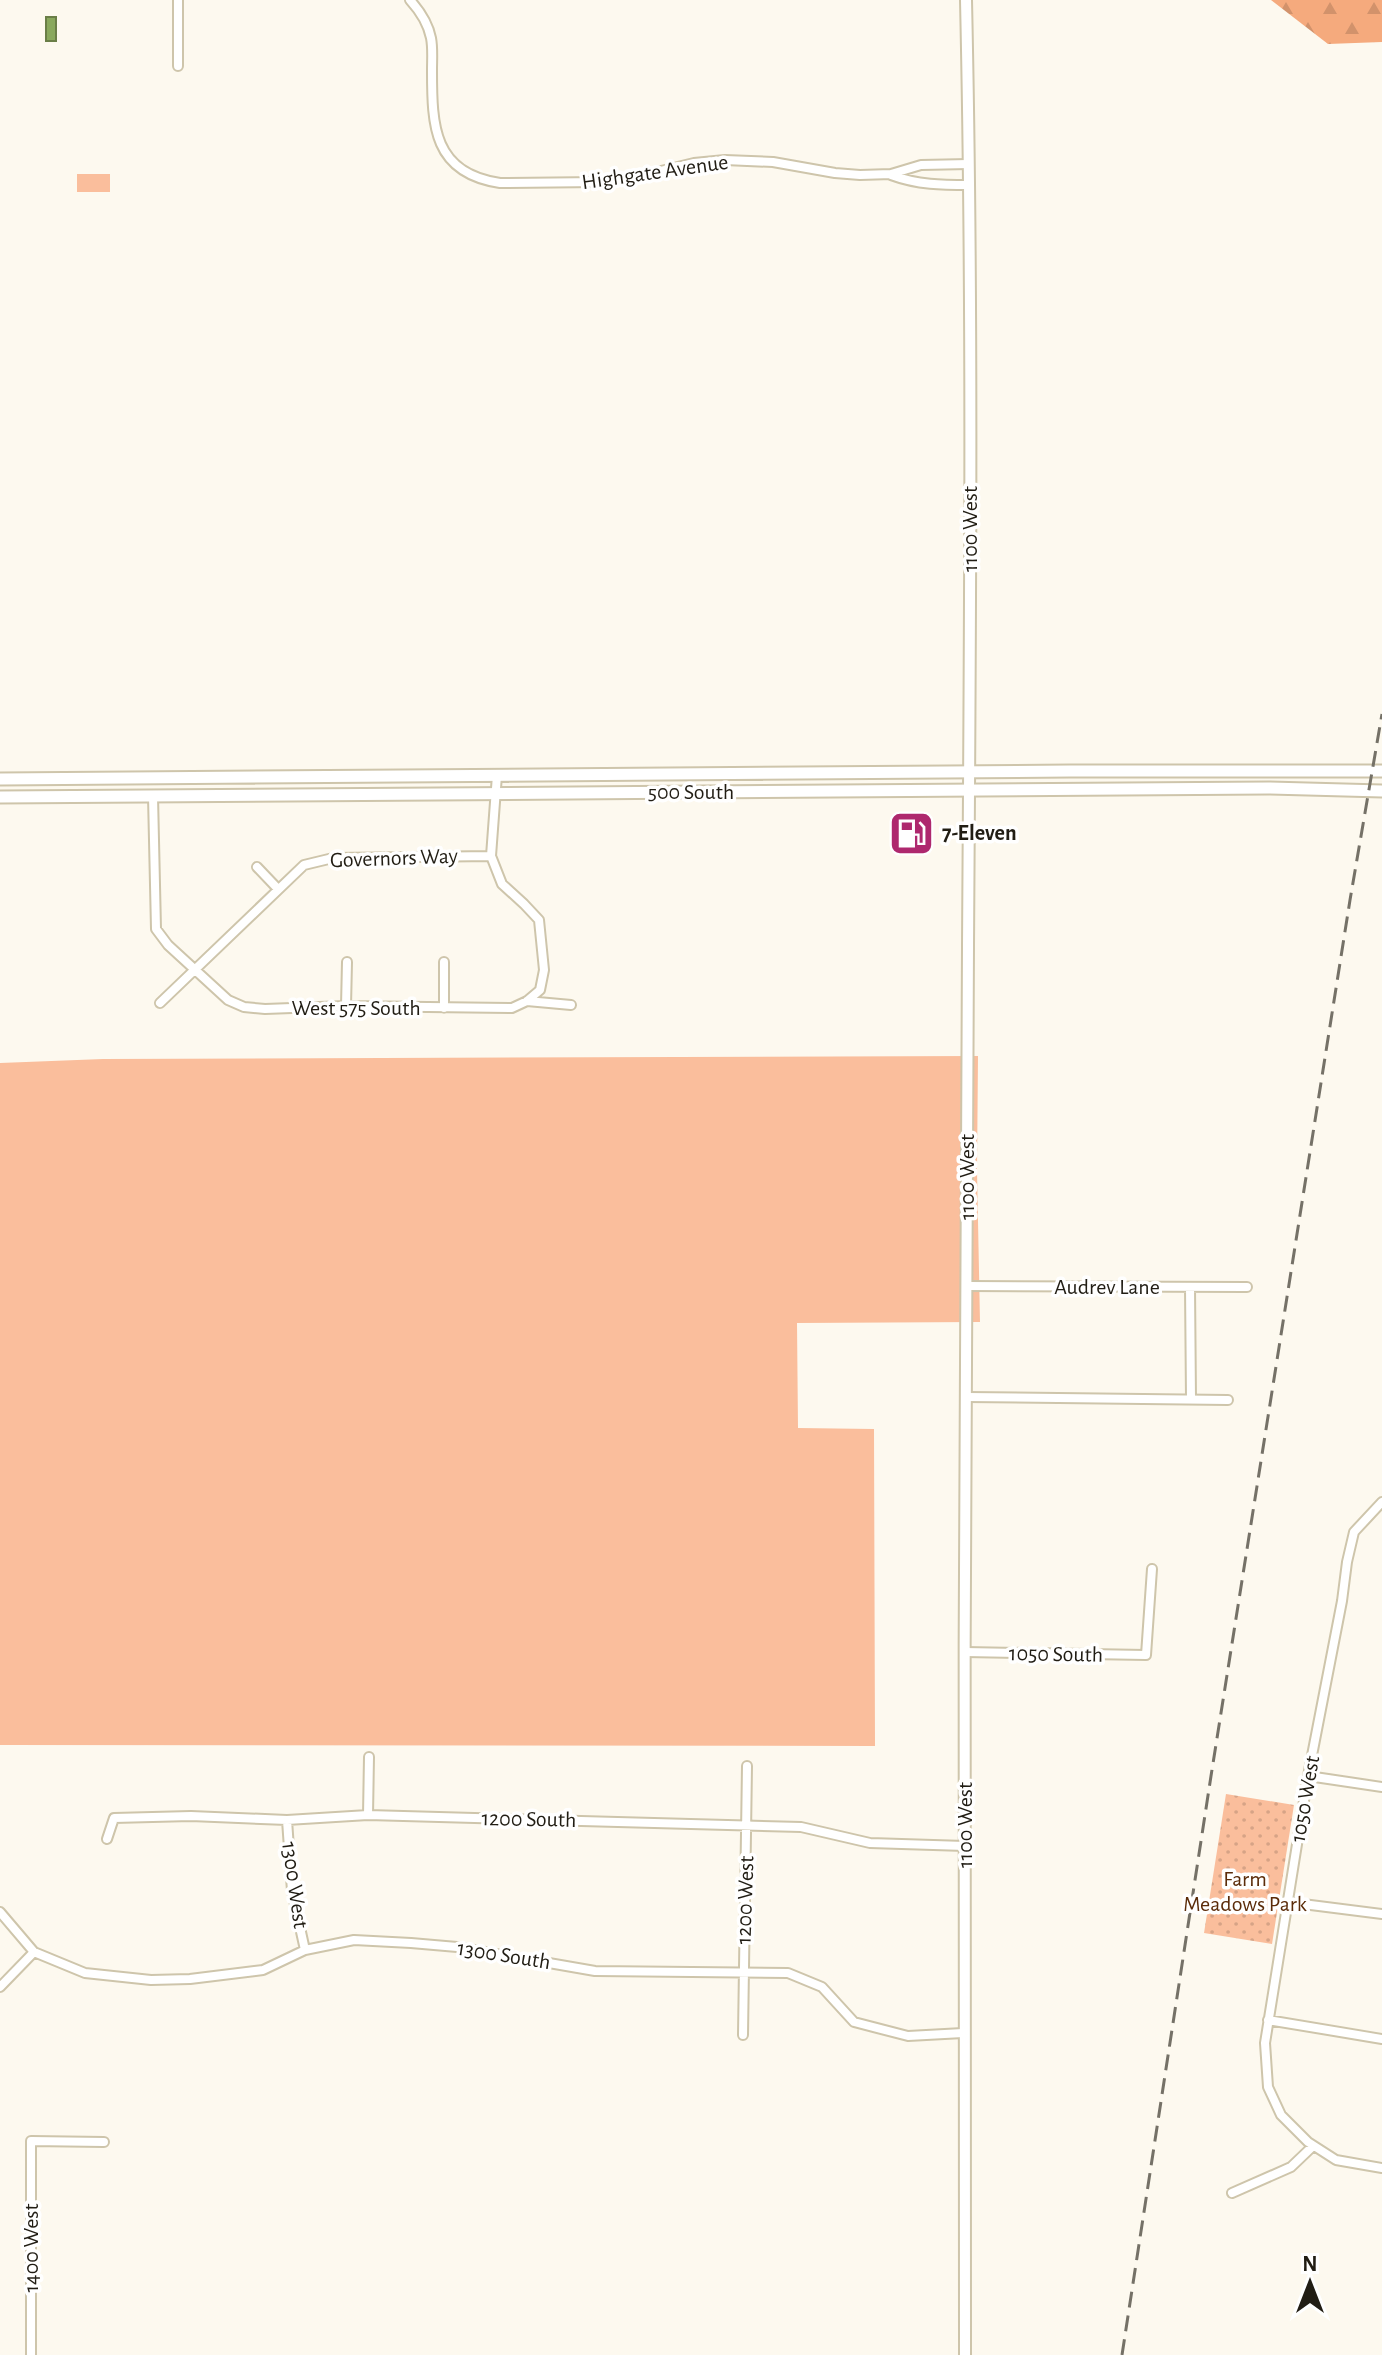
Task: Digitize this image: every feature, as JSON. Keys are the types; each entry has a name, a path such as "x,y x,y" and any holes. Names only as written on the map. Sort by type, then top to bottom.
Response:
{"main road":[{"name":"500 South","path":"0,779 1382,771"},
{"name":"500 South","path":"0,797 1269,788 1382,791"}],"street":[{"path":"178,0 178,66"},
{"name":"Highgate Avenue","path":"410,0 425,19 431,38 434,129 448,157 471,176 500,183 580,183 632,178 694,163 725,160 773,162 847,174 891,174 921,165 969,164"},
{"name":"1100 West","path":"965,2355 963,2033 970,791 970,185 966,0"},
{"name":"Highgate Avenue","path":"891,174 922,184 970,185"},
{"path":"497,775 491,856 502,884 539,920 544,970 540,990 527,1001"},
{"name":"West 575 South","path":"153,796 156,929 168,945 228,1000 244,1007 265,1009 346,1006 512,1008 527,1001 571,1005"},
{"name":"Governors Way","path":"160,1003 304,865 333,858 491,856"},
{"path":"257,867 278,889"},
{"path":"346,1006 347,962"},
{"path":"444,962 444,1008"},
{"name":"Audrev Lane","path":"967,1286 1247,1287"},
{"path":"1190,1287 1191,1399"},
{"path":"967,1397 1228,1400"},
{"name":"1050 West","path":"1310,2144 1281,2115 1268,2087 1265,2043 1308,1776 1347,1562 1354,1532 1382,1502"},
{"name":"1050 South","path":"965,1652 1146,1655 1152,1569"},
{"path":"368,1815 369,1757"},
{"name":"1200 West","path":"743,2035 747,1766"},
{"path":"1308,1776 1382,1787"},
{"name":"1200 South","path":"107,1839 114,1818 191,1816 287,1820 368,1815 747,1824 801,1827 870,1843 965,1846"},
{"name":"1300 West","path":"287,1820 292,1891 305,1950"},
{"path":"1287,1902 1382,1914"},
{"path":"0,1912 34,1952 0,1987"},
{"name":"1300 South","path":"34,1952 85,1973 151,1980 190,1979 263,1970 305,1950 354,1940 457,1947 595,1971 788,1973 822,1987 854,2022 908,2036 963,2033"},
{"path":"1268,2020 1382,2039"},
{"name":"1400 West","path":"31,2355 31,2141 104,2142"},
{"path":"1232,2193 1291,2167 1310,2144 1336,2160 1382,2168"}],"green space":[{"path":"1271,0 1382,0 1382,42 1328,44"},
{"path":"77,174 110,174 110,192 77,192"},
{"path":"978,1056 980,1322 797,1323 798,1428 874,1429 875,1746 0,1745 0,1063 103,1059"},
{"name":"Farm Meadows Park","path":"1226,1794 1294,1805 1272,1944 1204,1933"}],"water":[{"path":"46,17 56,17 56,41 46,41"}],"railway":[{"path":"1122,2355 1211,1776 1382,714"}],"place":[{"name":"7-Eleven","path":"911,833"}]}
